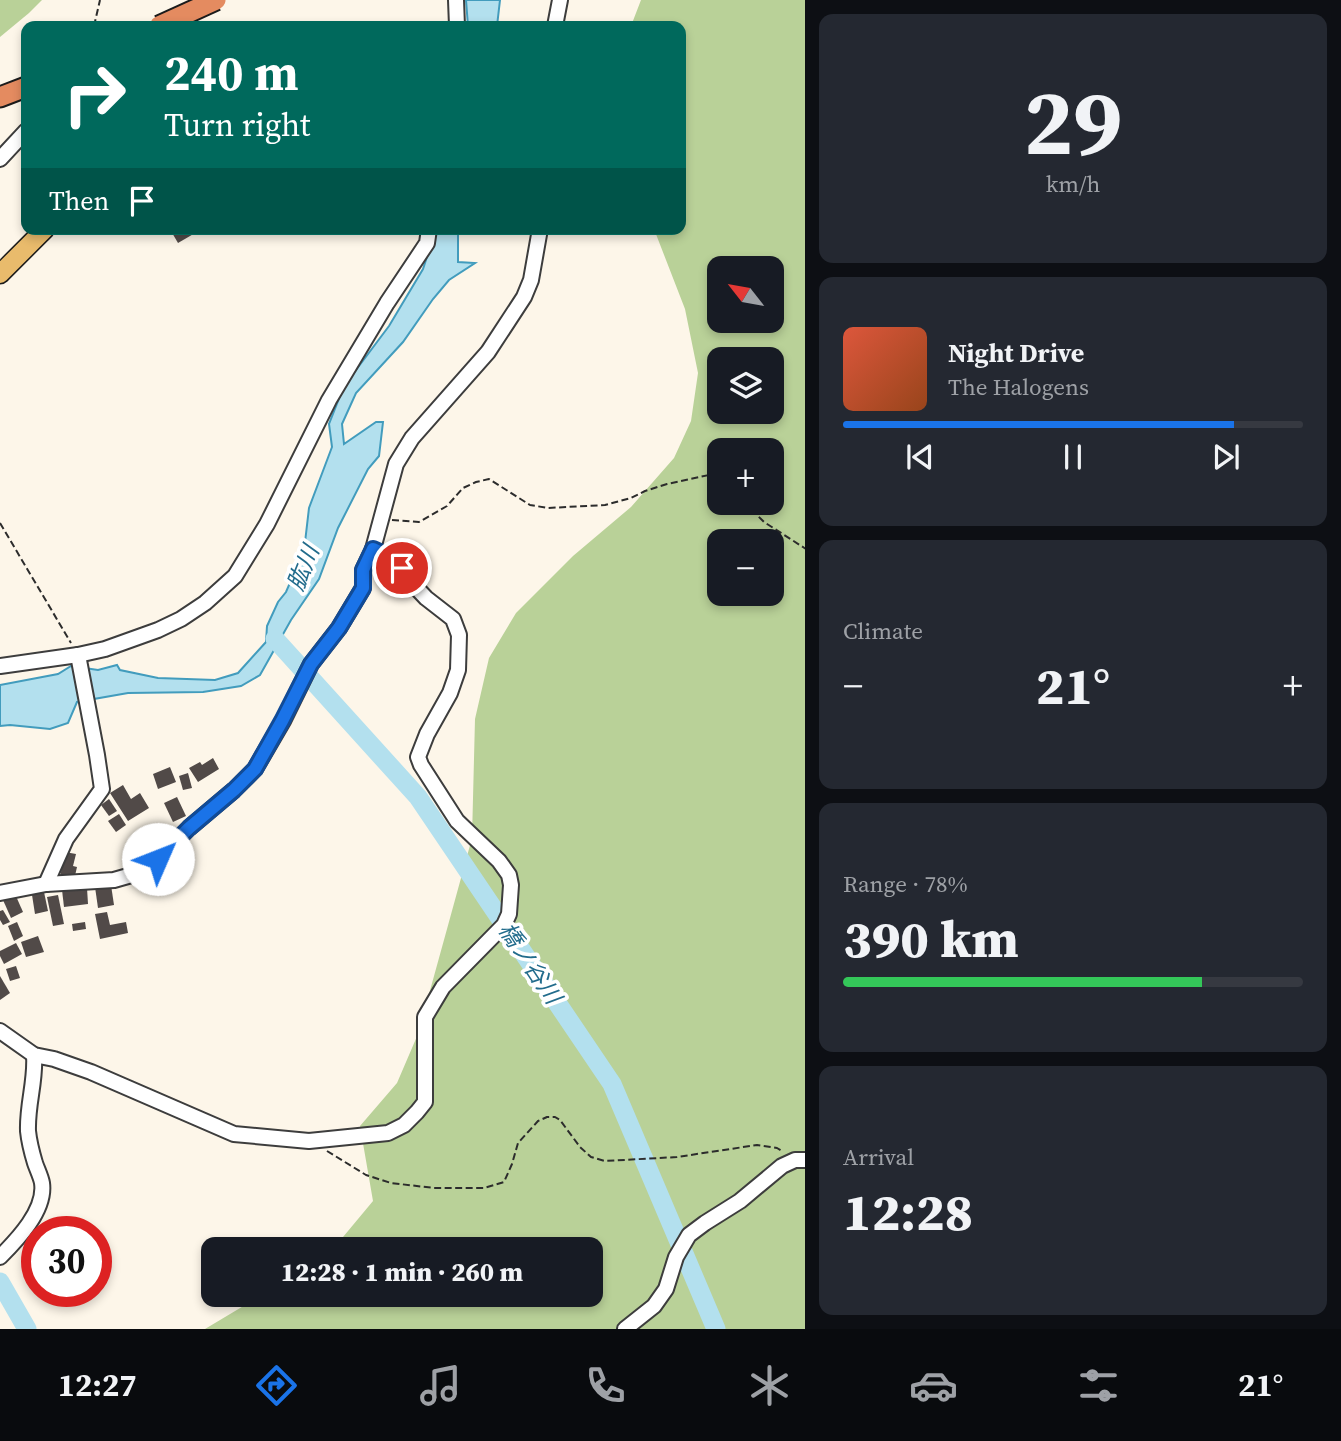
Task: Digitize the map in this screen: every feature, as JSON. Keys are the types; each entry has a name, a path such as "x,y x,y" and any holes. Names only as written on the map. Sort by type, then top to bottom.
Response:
{"highway":[{"path":"170,21 216,0"},
{"path":"0,97 21,89"}],"main road":[{"path":"188,21 200,0"},
{"path":"0,274 39,235"}],"street":[{"path":"456,0 457,21"},
{"path":"556,21 560,0"},
{"path":"0,159 21,136"},
{"path":"0,666 80,659 158,630 181,619 235,576 267,524 329,400 387,303 427,243 428,235"},
{"path":"0,893 46,884 114,880 135,874 158,859 255,769 311,664 339,628 363,588 363,570 373,549 396,464 412,438 488,352 524,297 531,280 539,235"},
{"path":"0,1031 34,1055 91,1072 234,1134 309,1141 388,1133 404,1125 425,1102 425,1017 443,988 504,925 509,914 511,885 509,875 499,861 457,821 418,757 427,734 450,693 458,670 459,635 453,619 426,598 395,559 373,549"},
{"path":"46,884 66,839 102,789 80,659"},
{"path":"0,1257 18,1240 42,1199 42,1184 28,1133 28,1109 35,1072 34,1055"},
{"path":"625,1329 654,1306 666,1289 676,1257 690,1235 740,1201 782,1166 800,1160"}],"path":[{"path":"95,21 100,0"},
{"path":"381,519 419,523 447,506 463,488 489,479 530,505 548,508 604,505 667,484 707,475"},
{"path":"757,515 805,548"},
{"path":"0,523 80,659"},
{"path":"309,1141 366,1175 391,1183 433,1188 484,1188 504,1182 519,1143 538,1121 547,1117 560,1120 580,1147 591,1157 604,1161 677,1157 757,1145 777,1148 800,1160"}],"green space":[{"path":"0,0 42,0 0,37"},
{"path":"641,0 805,0 805,1329 205,1329 242,1307 603,1307 603,1237 343,1237 373,1201 360,1126 397,1083 418,1034 472,838 475,719 489,658 516,613 573,556 631,507 674,458 691,421 698,373 685,309 656,235 686,235 686,21 633,21"}],"water":[{"path":"466,0 500,0 498,21 468,21"},
{"name":"肱川","path":"434,235 458,235 458,262 475,263 449,280 403,342 356,393 342,424 344,444 376,422 383,422 379,456 368,469 338,528 319,579 291,620 260,675 241,686 203,692 128,693 77,702 68,723 50,729 0,726 0,685 58,674 71,666 98,670 117,665 120,670 158,678 215,680 238,673 266,642 267,626 304,551 309,508 332,447 329,424 344,386 389,326 423,269"}],"building":[{"path":"173,235 192,235 178,243"},
{"path":"213,758 219,769 198,782 189,768 200,762 202,765"},
{"path":"170,767 176,782 158,789 153,774"},
{"path":"188,773 192,788 183,790 179,776"},
{"path":"123,785 131,799 140,793 149,808 128,821 110,793"},
{"path":"177,797 186,816 173,822 164,803"},
{"path":"109,799 117,811 109,816 101,805"},
{"path":"119,814 126,825 116,832 108,821"},
{"path":"65,852 76,854 74,880 60,877"},
{"path":"111,885 114,905 98,908 95,887"},
{"path":"87,888 88,904 64,907 62,890"},
{"path":"44,892 48,911 35,914 32,895"},
{"path":"15,894 23,912 11,918 3,900"},
{"path":"58,895 64,924 53,926 47,897"},
{"path":"3,910 10,922 3,925 0,911"},
{"path":"107,912 110,925 126,922 128,933 100,939 95,914"},
{"path":"17,922 23,936 14,941 8,926"},
{"path":"85,922 86,929 73,931 72,924"},
{"path":"38,936 44,952 26,957 21,942"},
{"path":"16,943 22,954 4,964 0,951"},
{"path":"16,966 20,978 10,981 6,969"},
{"path":"0,976 10,993 0,1000"}],"waterway":[{"name":"橋ノ谷川","path":"275,639 418,797 612,1084 716,1329"},
{"path":"0,1282 27,1329"}],"route":[{"path":"158,859 255,769 311,664 339,628 363,588 363,570 373,549 395,559 402,568"}]}
